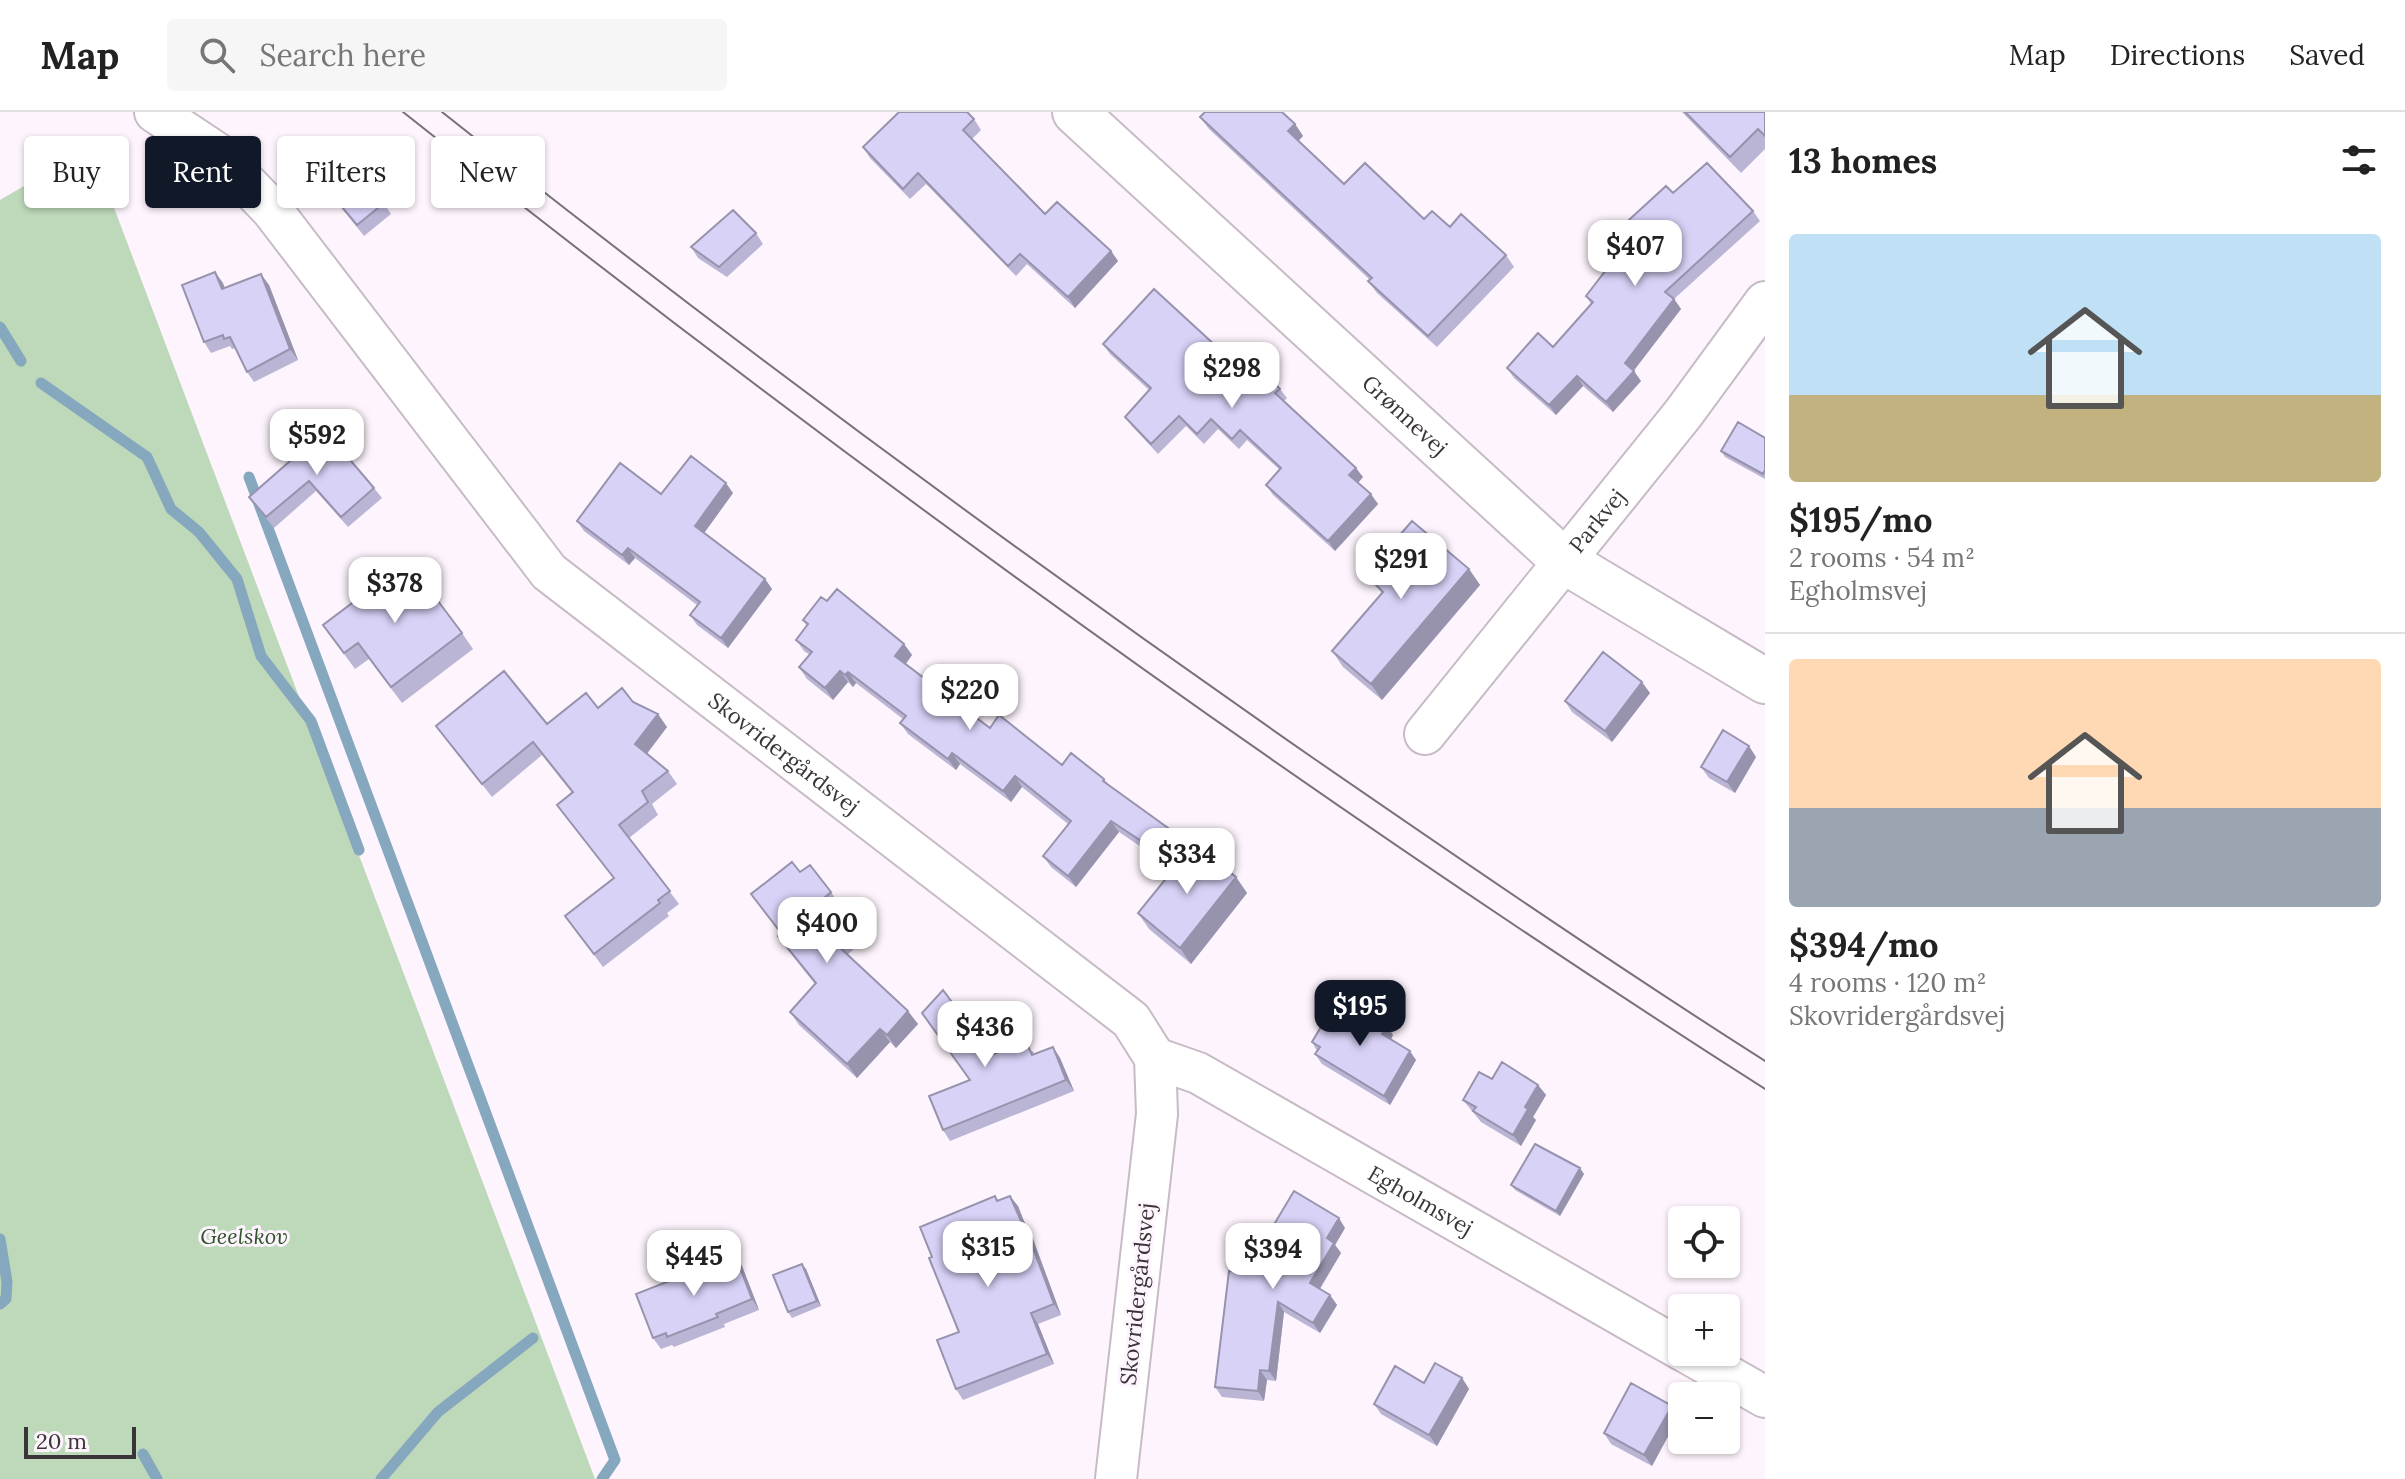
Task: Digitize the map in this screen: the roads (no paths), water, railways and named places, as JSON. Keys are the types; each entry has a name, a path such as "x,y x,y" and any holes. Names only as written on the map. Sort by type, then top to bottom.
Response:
{"street":[{"name":"Skovridergårdsvej","path":"155,112 218,154 272,210 549,572 1131,1020 1155,1058 1157,1114 1116,1479"},
{"name":"Grønnevej","path":"1075,112 1564,561 1765,681"},
{"name":"Parkvej","path":"1425,734 1683,414 1765,302"},
{"name":"Egholmsvej","path":"1155,1058 1198,1073 1668,1342"},
{"name":"Egholmsvej","path":"1710,1366 1765,1397"}],"waterway":[{"path":"0,327 21,361"},
{"path":"41,383 147,457 171,509 199,532 237,579 261,656 311,721 359,850"},
{"path":"249,477 615,1460 602,1479"},
{"path":"0,1239 7,1282 6,1299 0,1304"},
{"path":"381,1479 438,1412 533,1338"},
{"path":"143,1454 157,1479"}],"tram line":[{"path":"403,112 734,369 1072,618 1415,858 1765,1089"},
{"path":"442,112 765,361 1094,603 1427,836 1765,1061"}],"park label":[{"name":"Geelskov","path":"244,1236"}]}
